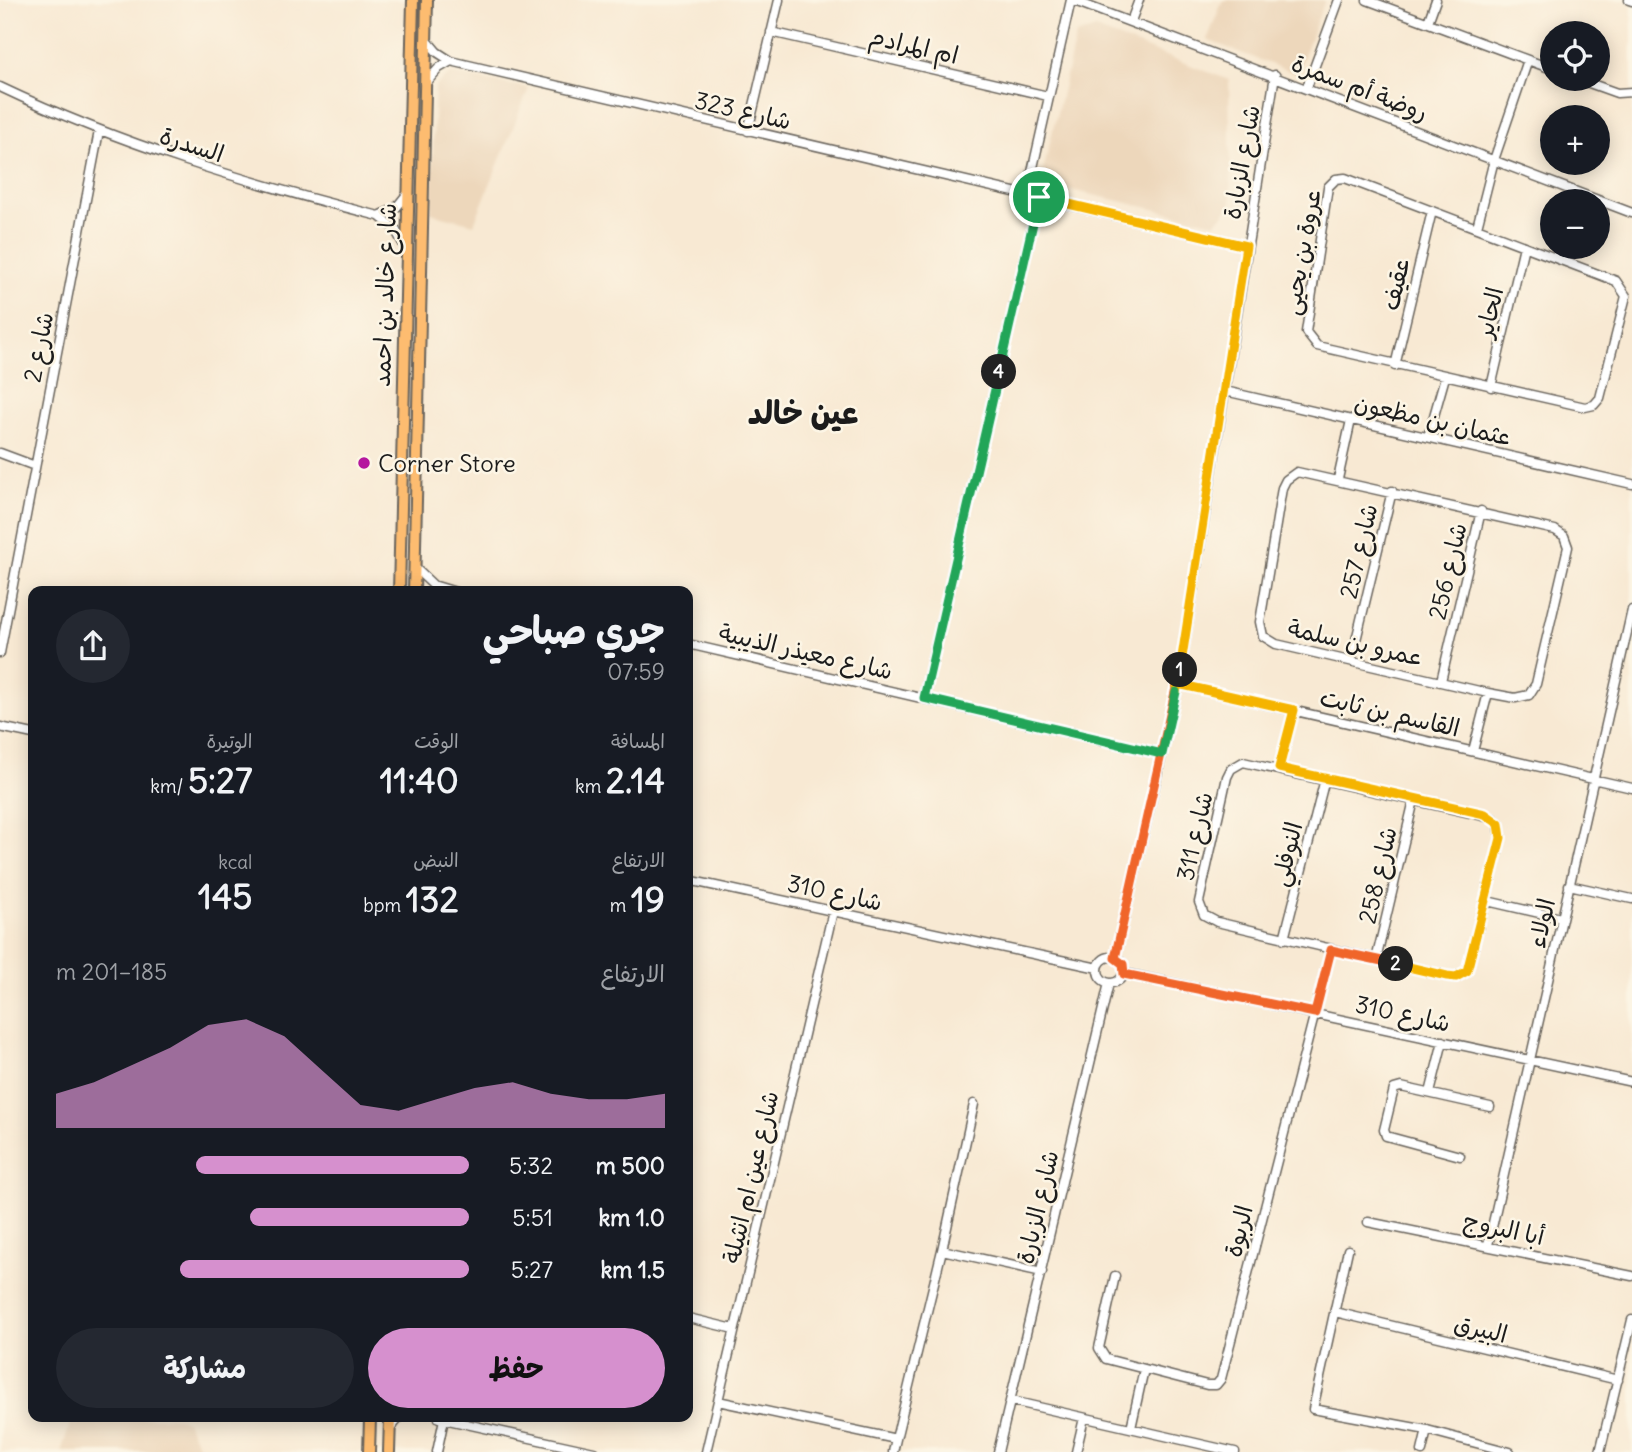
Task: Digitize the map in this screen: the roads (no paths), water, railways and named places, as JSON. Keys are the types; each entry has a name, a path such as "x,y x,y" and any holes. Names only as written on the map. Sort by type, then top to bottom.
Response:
{"main road":[{"name":"شارع خالد بن احمد","path":"398,586 413,0"},
{"name":"شارع خالد بن احمد","path":"414,586 426,0"},
{"path":"369,1452 370,1422"},
{"path":"389,1452 390,1423"}],"street":[{"path":"748,131 779,0"},
{"path":"1027,194 1072,0"},
{"name":"روضة أم سمرة","path":"1072,0 1307,87 1632,213"},
{"path":"1131,21 1139,0"},
{"path":"1307,87 1339,0"},
{"path":"1367,0 1540,64"},
{"path":"1428,22 1436,0"},
{"name":"ام المرادم","path":"771,32 1048,96"},
{"name":"شارع 323","path":"426,39 437,52 451,61 1246,246"},
{"path":"1477,227 1494,160 1528,60"},
{"path":"425,84 439,68 451,61"},
{"name":"شارع الزبارة","path":"1115,958 1178,684 1275,75"},
{"name":"السدرة","path":"0,87 99,131 217,173 379,216"},
{"path":"1610,90 1632,92"},
{"name":"شارع 2","path":"0,653 99,131"},
{"name":"عروة بن يحيى","path":"1336,178 1346,178 1432,211 1616,281 1626,296 1600,398 1594,405 1585,407 1395,366 1317,345 1306,332 1328,187 1336,178"},
{"path":"405,247 395,229 379,216 396,208 408,193"},
{"path":"924,698 1039,197"},
{"name":"عقيف","path":"1395,366 1432,211"},
{"name":"الحاير","path":"1491,387 1524,246"},
{"path":"1428,438 1446,377"},
{"name":"عثمان بن مظعون","path":"1225,391 1632,484"},
{"path":"1338,479 1350,420"},
{"path":"0,453 35,466"},
{"name":"عمرو بن سلمة","path":"1304,472 1338,479 1481,511 1555,530 1564,537 1568,547 1536,684 1523,698 1488,693 1276,644 1260,630 1286,480 1291,474 1304,472"},
{"name":"شارع 257","path":"1351,660 1392,491"},
{"name":"شارع 256","path":"1441,681 1481,511"},
{"path":"414,567 425,580 437,586"},
{"path":"0,595 10,599"},
{"name":"الولاء","path":"1488,1245 1632,611"},
{"name":"شارع معيذر الذيبية","path":"693,645 1162,754"},
{"name":"القاسم بن ثابت","path":"1178,684 1632,788"},
{"path":"1473,751 1488,693"},
{"path":"1279,768 1294,710"},
{"path":"0,727 28,733"},
{"name":"شارع 311","path":"1243,762 1325,779 1485,814 1499,824 1501,838 1487,901 1471,964 1462,975 1447,976 1331,950 1217,922 1204,915 1199,902 1231,769 1243,762"},
{"name":"النوفلي","path":"1284,939 1325,779"},
{"name":"شارع 258","path":"1376,960 1414,800"},
{"name":"شارع 310","path":"693,881 1098,968"},
{"path":"1569,885 1632,899"},
{"path":"1487,901 1561,918"},
{"name":"شارع عين ام انثيلة","path":"706,1452 833,911"},
{"path":"1315,1013 1331,950"},
{"path":"1107,958 1115,958 1123,964 1124,974 1119,980 1109,983 1100,978 1098,968 1107,958"},
{"name":"شارع 310","path":"1124,974 1632,1082"},
{"name":"شارع الزبارة","path":"999,1452 1109,983"},
{"name":"الربوة","path":"1115,1276 1099,1348 1106,1359 1216,1385 1221,1379 1315,1013"},
{"path":"1430,1093 1443,1041"},
{"path":"1460,1156 1389,1138 1384,1133 1394,1089 1401,1087 1490,1107"},
{"path":"893,1452 974,1104"},
{"name":"أبا البروج","path":"1368,1222 1632,1276"},
{"path":"942,1250 1042,1272"},
{"path":"1348,1250 1313,1409 1427,1430 1510,1452"},
{"name":"البيرق","path":"1335,1312 1618,1380"},
{"path":"693,1319 734,1329"},
{"path":"1600,1452 1632,1320"},
{"path":"1131,1428 1144,1369"},
{"path":"718,1401 896,1439"},
{"path":"1012,1401 1235,1452"},
{"path":"1076,1452 1084,1418"},
{"path":"437,1452 441,1422"},
{"path":"459,1422 594,1452"},
{"path":"1422,1451 1427,1430"}],"place":[{"name":"Corner Store","path":"364,463"}],"district":[{"name":"عين خالد","path":"803,412"}]}
